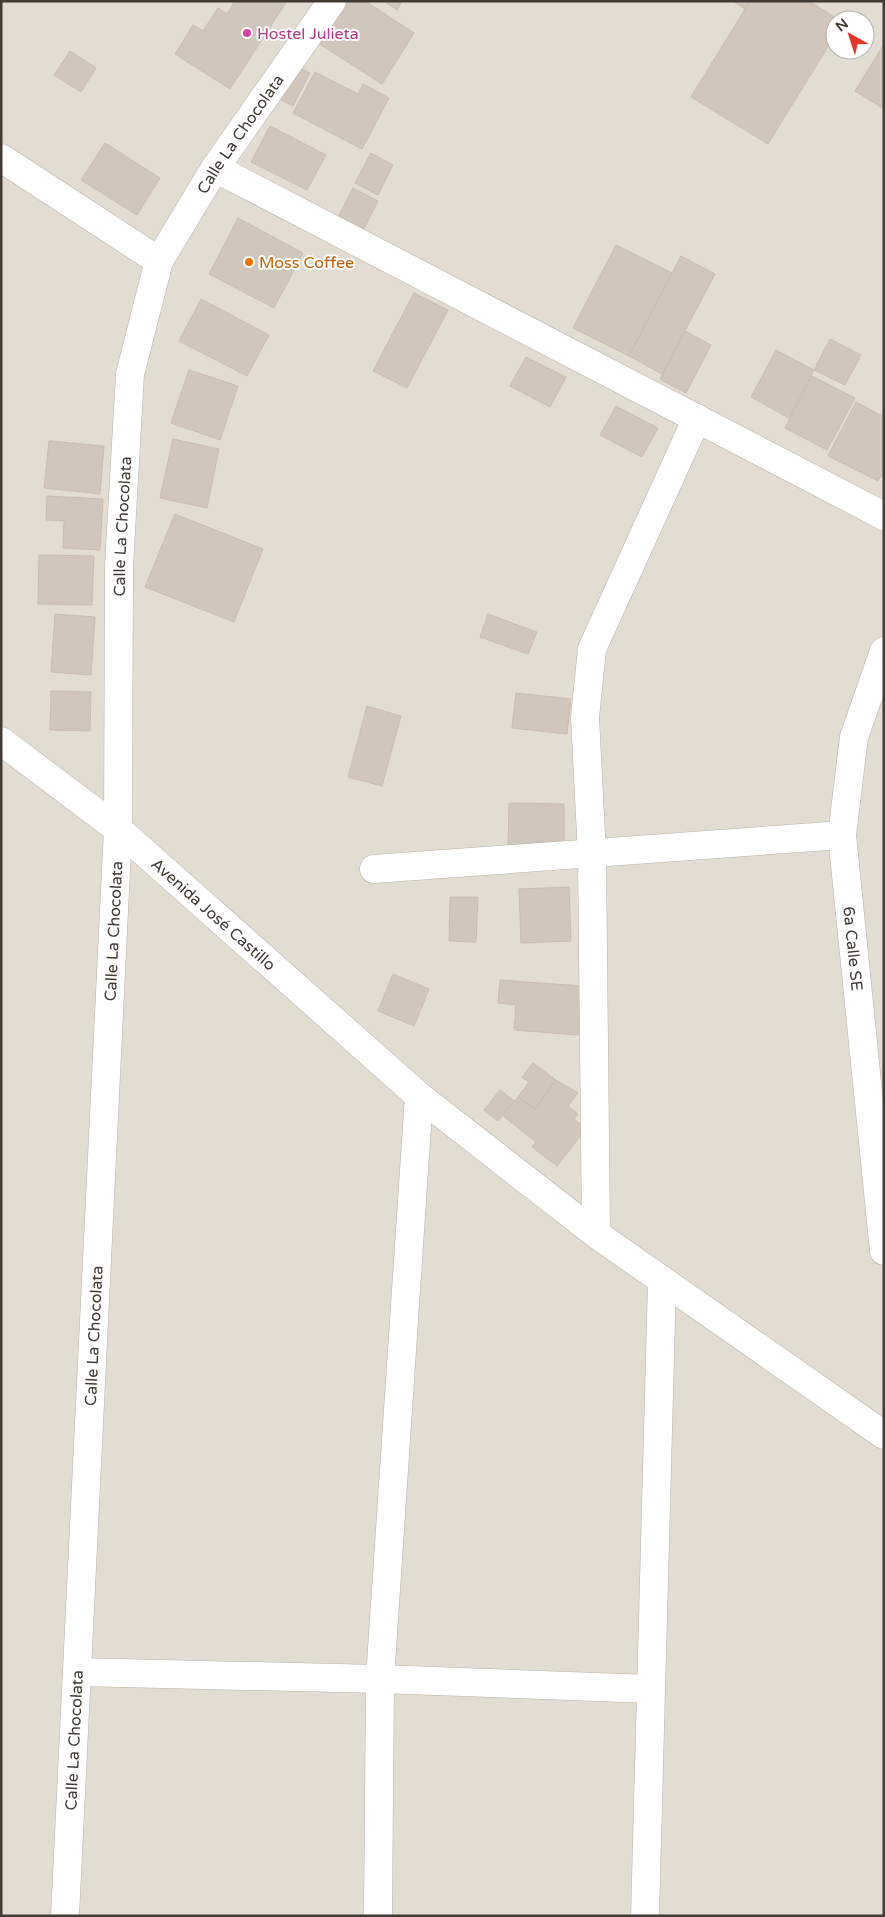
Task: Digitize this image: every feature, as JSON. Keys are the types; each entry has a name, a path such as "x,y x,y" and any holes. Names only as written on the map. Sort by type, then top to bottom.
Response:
{"street":[{"name":"Calle La Chocolata","path":"64,1916 118,829 119,566 130,374 159,261 215,168 332,1"},
{"path":"1,158 159,261"},
{"path":"215,168 884,516"},
{"path":"596,1234 592,855 585,717 592,649 697,418"},
{"name":"6a Calle SE","path":"884,651 854,737 842,835 884,1251"},
{"name":"Avenida José Castillo","path":"1,741 118,829 419,1096 596,1234 662,1282 884,1435"},
{"path":"374,869 592,855 842,835"},
{"path":"378,1916 380,1679 419,1096"},
{"path":"645,1916 662,1282"},
{"path":"77,1672 380,1679 651,1689"}],"shaded area":[{"path":"1,1 884,1 884,1916 1,1916"}],"building":[{"path":"235,1 287,1 230,89 175,54 193,25 203,31 218,8 227,14"},
{"path":"344,1 365,1 414,33 382,84 318,43"},
{"path":"384,1 402,1 397,10"},
{"path":"733,1 750,1 745,9"},
{"path":"750,1 809,1 825,11 825,51 768,144 691,97"},
{"path":"884,44 884,109 855,91"},
{"path":"70,51 96,68 81,92 54,75"},
{"path":"296,66 310,73 293,106 279,99"},
{"path":"315,72 358,94 363,84 389,98 362,149 293,113"},
{"path":"270,126 326,155 307,190 251,162"},
{"path":"105,143 160,178 137,215 81,180"},
{"path":"371,153 393,165 378,195 355,183"},
{"path":"353,188 378,201 362,232 337,219"},
{"path":"238,218 303,253 274,308 209,274"},
{"path":"616,245 672,273 629,356 573,328"},
{"path":"681,256 715,274 662,374 629,356"},
{"path":"414,293 448,310 407,388 373,371"},
{"path":"201,299 269,335 247,376 179,341"},
{"path":"685,331 711,345 686,393 660,379"},
{"path":"830,339 861,355 845,385 814,370"},
{"path":"776,350 814,370 789,418 751,397"},
{"path":"526,357 566,377 550,407 510,386"},
{"path":"189,370 238,386 220,440 171,423"},
{"path":"812,376 855,398 827,450 785,428"},
{"path":"856,402 884,417 884,471 878,481 828,456"},
{"path":"616,406 658,428 642,457 600,435"},
{"path":"173,439 219,449 207,508 160,498"},
{"path":"49,441 104,446 100,494 44,488"},
{"path":"47,496 103,499 100,550 63,548 64,521 46,520"},
{"path":"175,514 263,549 234,622 145,587"},
{"path":"39,555 94,556 92,605 38,604"},
{"path":"55,614 95,617 91,675 51,672"},
{"path":"488,614 537,632 528,654 480,637"},
{"path":"51,691 91,692 90,731 50,730"},
{"path":"516,693 571,699 567,734 512,728"},
{"path":"367,706 401,716 382,786 348,777"},
{"path":"509,803 564,804 564,848 508,848"},
{"path":"569,887 571,941 521,943 519,889"},
{"path":"450,897 478,897 476,942 449,941"},
{"path":"393,974 429,989 414,1026 378,1011"},
{"path":"500,980 582,986 578,1035 514,1030 516,1005 498,1003"},
{"path":"533,1063 556,1080 535,1109 518,1097 529,1082 522,1077"},
{"path":"556,1080 578,1093 568,1106 578,1114 574,1119 586,1129 557,1166 532,1147 536,1142 502,1115 518,1097 535,1109"},
{"path":"500,1090 514,1101 498,1121 484,1110"}],"place":[{"name":"Hostel Julieta","path":"247,33"},
{"name":"Moss Coffee","path":"249,262"}]}
